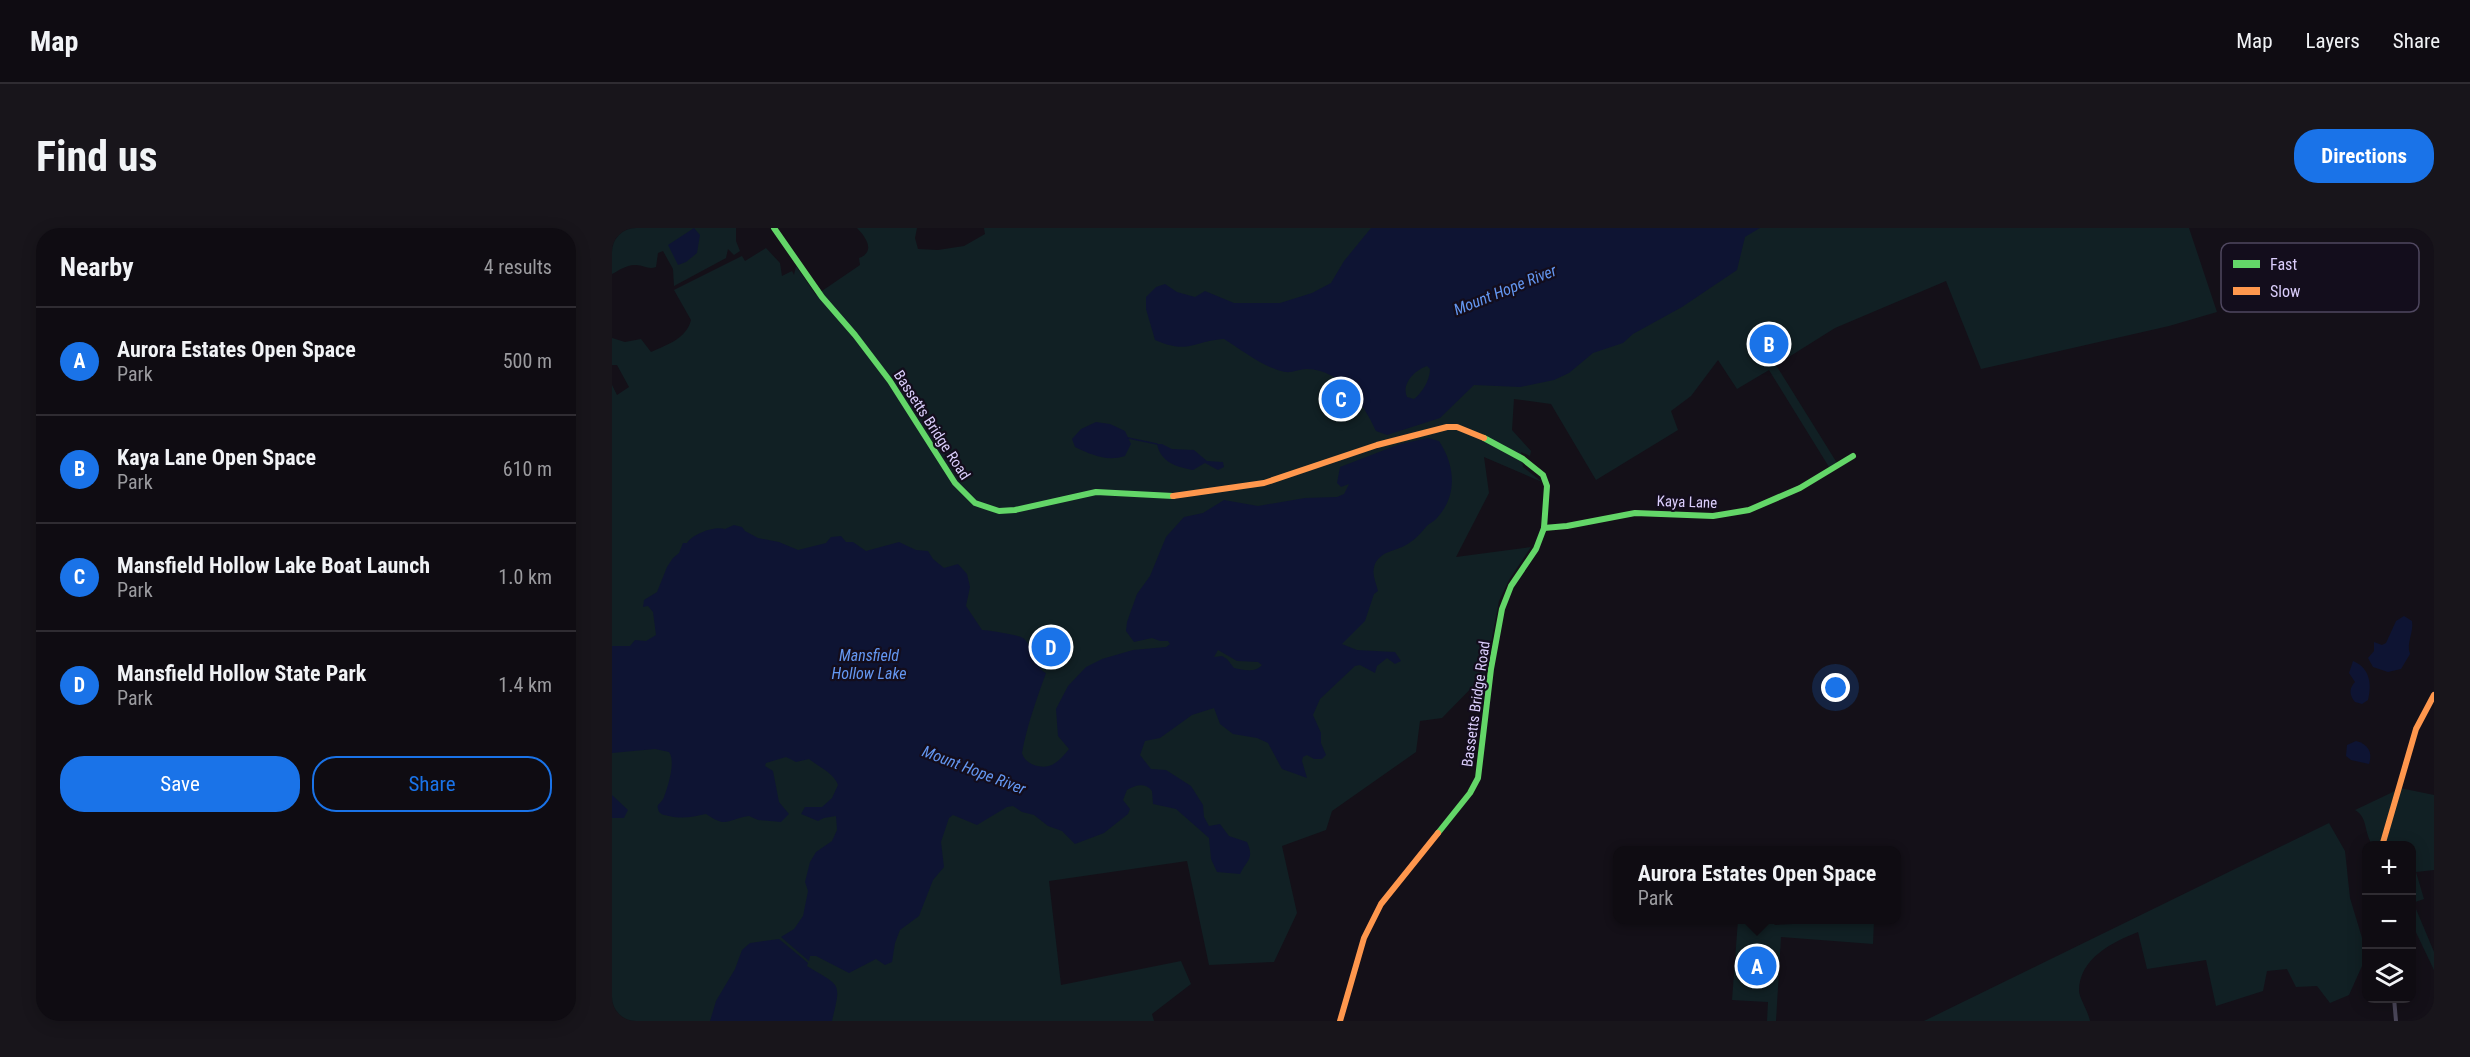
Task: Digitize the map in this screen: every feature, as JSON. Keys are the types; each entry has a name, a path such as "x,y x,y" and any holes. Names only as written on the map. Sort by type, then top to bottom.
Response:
{"street":[{"name":"Bassetts Bridge Road","path":"775,228 822,297 890,381 955,483 968,498 982,507 999,511 1015,510 1073,496 1102,492 1173,496 1218,492 1264,483 1377,445 1442,428 1457,427 1473,432 1536,468 1543,475 1547,486 1544,528 1536,549 1511,586 1502,609 1490,675 1478,777 1470,793 1381,904 1364,938 1340,1021"},
{"name":"Kaya Lane","path":"1544,528 1568,526 1635,513 1687,516 1734,514 1782,497 1848,461 1853,456"},
{"path":"2383,841 2416,729 2434,695"},
{"path":"2394,1003 2396,1021"}],"shaded area":[{"path":"612,228 736,228 736,241 740,251 734,255 728,249 726,258 674,286 673,269 663,251 658,253 656,267 630,265 612,274"},
{"path":"857,228 917,228 915,238 918,249 938,250 964,246 985,234 984,228 2189,228 2217,312 2169,326 1981,369 1946,281 1835,328 1776,365 1837,463 1829,467 1769,370 1737,389 1718,360 1691,396 1671,411 1678,430 1596,480 1551,404 1514,399 1512,430 1531,451 1530,456 1521,452 1523,467 1542,482 1484,457 1489,493 1456,557 1531,547 1509,580 1499,601 1485,674 1442,718 1420,721 1416,752 1332,811 1326,830 1282,846 1297,913 1274,962 1209,965 1187,861 1049,881 1061,985 1181,961 1191,984 1152,1014 1154,1021 612,1021 612,385 617,395 629,387 617,365 612,365 612,338 625,342 641,339 651,352 676,340 685,332 691,320 674,290 742,256 745,261 766,248 780,263 782,276 792,271 794,275 796,266 816,295 860,265 859,258 867,252 868,244"},
{"path":"2400,788 2434,795 2434,870 2416,872 2416,841 2386,841"},
{"path":"2395,791 2381,841 2371,841 2362,817 2355,810"},
{"path":"2329,823 2345,851 2350,898 2362,938 2362,966 2349,995 2330,1003 2317,986 2296,987 2287,969 2267,971 2263,991 2216,1006 2206,960 2147,969 2138,932 2108,946 2091,960 2085,969 2079,991 2090,1021 1924,1021"},
{"path":"2416,872 2424,899 2416,902"},
{"path":"2416,909 2434,952 2434,970 2416,932"},
{"path":"1738,924 1874,924 1873,944 1781,937 1776,1021 1767,1021 1768,1002 1732,1000"}],"water":[{"path":"694,228 700,235 697,253 678,265 668,245"},
{"name":"Mount Hope River","path":"1371,228 1760,228 1745,237 1737,270 1682,307 1633,334 1623,343 1593,353 1569,373 1554,380 1520,387 1474,385 1440,418 1387,435 1376,431 1358,399 1331,375 1307,369 1288,372 1277,370 1261,363 1224,339 1184,347 1155,340 1146,309 1146,297 1156,287 1165,284 1177,292 1195,297 1205,291 1234,303 1280,303 1312,293 1331,283 1344,261","holes":["1427,366 1430,369 1427,382 1420,393 1414,399 1407,397 1406,387 1410,378 1422,368"]},
{"path":"1096,422 1110,424 1125,431 1131,444 1125,456 1106,458 1075,447 1072,439 1081,429"},
{"name":"Mansfield Hollow Lake","path":"1428,438 1439,441 1451,470 1451,490 1444,509 1437,518 1415,539 1381,556 1375,564 1374,575 1378,591 1374,594 1365,621 1342,644 1357,650 1395,652 1401,661 1395,664 1387,658 1377,666 1375,673 1360,665 1355,666 1320,699 1313,715 1321,733 1321,743 1326,755 1322,759 1314,759 1307,755 1303,757 1307,778 1282,769 1268,743 1257,738 1233,734 1220,724 1214,708 1192,715 1160,738 1145,741 1140,755 1151,769 1166,770 1191,786 1203,805 1204,817 1209,826 1220,824 1229,836 1247,842 1250,856 1240,874 1217,872 1211,859 1209,838 1176,809 1153,804 1152,791 1143,785 1127,790 1123,800 1130,809 1128,814 1104,833 1075,844 1062,831 1048,826 1034,815 1022,812 1013,806 1007,807 977,825 953,815 949,818 941,842 944,867 933,880 919,916 900,930 892,962 885,965 876,959 849,973 816,956 810,956 809,961 781,937 794,929 803,916 808,891 805,882 810,862 816,852 832,841 837,830 836,816 818,821 801,814 805,807 822,807 832,798 838,785 830,774 809,759 796,762 786,757 766,763 765,766 773,771 779,802 789,814 781,822 758,820 749,816 723,822 706,814 678,817 664,815 660,812 658,806 664,797 671,774 672,762 669,752 655,749 612,753 612,646 630,646 635,640 646,641 656,635 653,612 648,606 643,607 644,600 657,592 667,567 679,553 683,543 687,543 704,532 725,529 734,525 742,527 758,538 779,542 798,550 826,543 831,537 841,536 846,542 853,542 866,551 899,542 916,550 928,551 933,559 944,568 958,564 967,574 970,587 966,606 982,630 1023,638 1030,646 1039,666 1046,673 1029,722 1022,753 1031,764 1041,767 1057,762 1069,749 1058,736 1056,709 1068,686 1086,667 1102,659 1133,650 1166,647 1170,644 1168,641 1152,638 1134,642 1126,631 1137,594 1150,576 1166,537 1184,517 1203,513 1224,500 1258,506 1305,498 1337,497 1344,494 1349,484 1341,487 1337,483 1340,467 1400,444","holes":["1218,650 1237,661 1258,662 1262,665 1252,670 1241,670 1234,668 1222,656 1214,657"]},
{"path":"1157,444 1172,449 1194,450 1207,461 1223,462 1224,467 1218,470 1205,463 1193,470 1170,463 1162,456"},
{"path":"2404,616 2412,621 2412,625 2410,654 2401,669 2388,672 2373,667 2368,658 2374,651 2374,642 2382,645 2386,643 2396,621"},
{"path":"2353,661 2363,668 2368,677 2370,688 2368,700 2362,704 2355,702 2351,694 2355,682 2349,673"},
{"path":"2356,741 2369,749 2369,764 2351,760 2346,756 2347,745"},
{"path":"612,795 628,810 624,818 612,818"},
{"path":"779,939 808,963 807,966 833,982 837,999 832,1021 710,1021 716,1001 735,969 742,950 750,943"}],"waterway":[{"path":"1128,438 1157,444"}],"traffic: fast":[{"path":"774,228 822,297 890,381 955,483 975,503 999,511 1015,510 1096,492 1173,496"},
{"path":"1438,833 1470,793 1478,778 1491,669 1502,609 1511,586 1536,549 1544,528 1547,486 1543,475 1523,459 1484,438"},
{"path":"1544,528 1635,513 1713,516 1749,510 1800,488 1853,456"}],"traffic: slow":[{"path":"1173,496 1264,483 1377,445 1447,427 1457,427 1484,438"},
{"path":"2383,841 2416,729 2434,695"},
{"path":"1340,1021 1364,938 1381,904 1438,833"}],"place":[{"name":"Kaya Lane Open Space","path":"1769,344"},
{"name":"Mansfield Hollow Lake Boat Launch","path":"1341,399"},
{"name":"Mansfield Hollow State Park","path":"1051,647"},
{"name":"Aurora Estates Open Space","path":"1757,966"}]}
